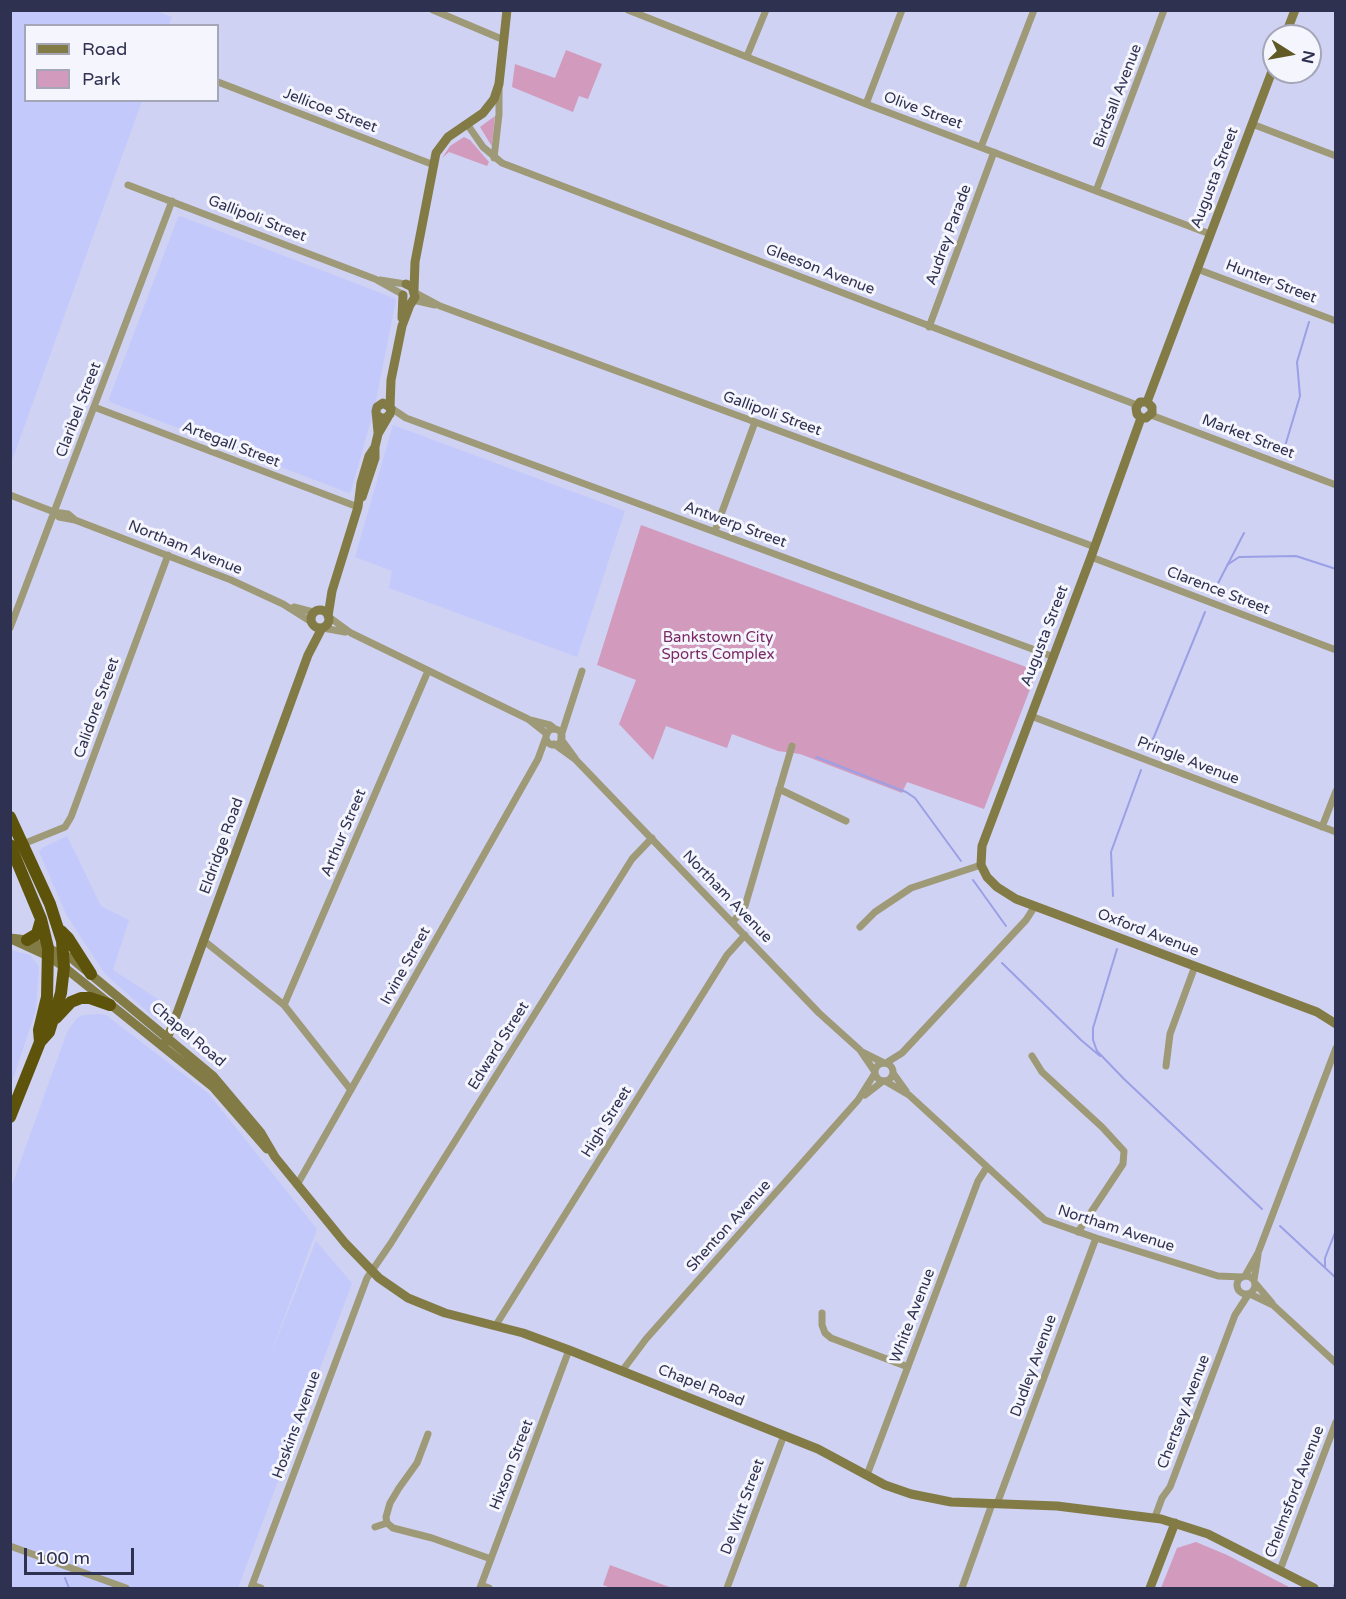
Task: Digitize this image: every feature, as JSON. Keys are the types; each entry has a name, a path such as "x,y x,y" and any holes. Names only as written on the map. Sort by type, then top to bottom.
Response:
{"highway":[{"path":"10,817 41,919 48,952 47,997 39,1030 40,1042"},
{"path":"10,1117 40,1042 49,1032 53,1021 62,993 63,961 62,940 44,889 17,845"},
{"path":"27,940 39,931 41,919"},
{"path":"58,928 68,938 91,974"},
{"path":"53,1021 67,1006 81,998 90,998 110,1005"}],"street":[{"path":"432,10 504,40"},
{"name":"Eldridge Road","path":"328,617 332,591 358,507 361,483 369,456 375,447 388,410 391,380 438,148 486,110 494,99 499,84 507,10"},
{"path":"747,56 766,10"},
{"path":"866,104 902,10"},
{"path":"981,147 1034,10"},
{"name":"Birdsall Avenue","path":"1096,191 1164,10"},
{"name":"Olive Street","path":"631,11 866,104 1210,234"},
{"name":"Jellicoe Street","path":"219,82 434,165"},
{"path":"494,158 499,114 499,84"},
{"name":"Augusta Street","path":"1147,402 1267,84"},
{"name":"Gleeson Avenue","path":"467,124 483,147 502,163 1137,405"},
{"path":"1252,124 1335,156"},
{"name":"Audrey Parade","path":"929,327 994,152"},
{"name":"Gallipoli Street","path":"128,185 440,306 1095,547"},
{"name":"Claribel Street","path":"10,628 172,201"},
{"name":"Hunter Street","path":"1197,268 1335,321"},
{"path":"1140,402 1147,402 1152,406 1151,415 1141,418 1137,414 1137,405 1140,402"},
{"name":"Artegall Street","path":"94,407 358,507"},
{"name":"Eldridge Road","path":"378,434 377,415 381,418 388,410"},
{"name":"Antwerp Street","path":"388,410 1054,657"},
{"name":"Market Street","path":"1151,415 1335,485"},
{"name":"Augusta Street","path":"981,865 982,846 1095,547 1141,418"},
{"path":"715,531 755,422"},
{"name":"Northam Avenue","path":"10,495 66,519 75,520 231,580 317,621 351,633 528,719 550,725 559,733 576,760"},
{"name":"Calidore Street","path":"17,845 65,827 71,817 168,555"},
{"name":"Clarence Street","path":"1091,557 1335,650"},
{"name":"Eldridge Road","path":"165,1042 308,655 317,621 332,591"},
{"path":"317,621 324,611 328,617"},
{"name":"Northam Avenue","path":"328,617 351,633"},
{"name":"Arthur Street","path":"284,1005 428,671"},
{"path":"559,733 550,730 547,736 548,741 553,744 558,743 559,733 582,671"},
{"name":"Pringle Avenue","path":"1031,716 1335,832"},
{"name":"Northam Avenue","path":"528,719 547,736"},
{"name":"Irvine Street","path":"297,1185 538,759 547,736"},
{"name":"Northam Avenue","path":"553,744 576,760 819,1013 860,1050 875,1072"},
{"name":"Irvine Street","path":"538,759 553,744"},
{"path":"733,922 745,906 792,746"},
{"path":"779,789 846,821"},
{"path":"1322,827 1335,791"},
{"name":"Edward Street","path":"372,1272 632,859 652,838"},
{"path":"860,927 875,912 911,888 981,865"},
{"name":"Oxford Avenue","path":"981,865 987,877 1001,890 1035,906 1317,1012 1335,1024"},
{"path":"902,1053 889,1079 884,1081 877,1077 875,1072 879,1065 902,1053 1026,920 1035,906"},
{"name":"High Street","path":"496,1325 727,955 744,935"},
{"path":"10,938 27,940 63,961"},
{"path":"10,938 48,952"},
{"path":"203,940 284,1005 351,1090"},
{"name":"Chapel Road","path":"165,1042 71,958 63,961 110,1005 165,1042 201,1065 223,1086 261,1132 275,1157 345,1243 372,1272 395,1290 422,1304 523,1333 569,1350 818,1449 892,1488 920,1497 951,1502 1067,1507 1155,1517 1208,1534 1314,1588"},
{"path":"1166,1066 1170,1034 1195,966"},
{"name":"Oxford Avenue","path":"1317,1012 1335,1014"},
{"path":"1273,1305 1249,1294 1242,1294 1237,1289 1237,1282 1243,1277 1258,1253 1335,1049 1335,1041"},
{"name":"Northam Avenue","path":"860,1050 885,1063"},
{"path":"1032,1056 1042,1071 1124,1150 1123,1164 1078,1232"},
{"path":"885,1063 893,1072"},
{"name":"Shenton Avenue","path":"622,1371 654,1330 858,1100 875,1072"},
{"name":"Northam Avenue","path":"893,1072 909,1095 1045,1220 1218,1276 1243,1277"},
{"name":"Northam Avenue","path":"884,1081 909,1095"},
{"name":"Shenton Avenue","path":"858,1100 884,1081"},
{"name":"White Avenue","path":"867,1476 978,1181 987,1167"},
{"name":"Dudley Avenue","path":"962,1588 1096,1238"},
{"path":"1249,1294 1254,1290 1258,1253"},
{"name":"Hoskins Avenue","path":"251,1587 358,1300 372,1272"},
{"name":"Northam Avenue","path":"1218,1276 1237,1289"},
{"path":"1243,1277 1251,1277 1273,1305 1335,1364"},
{"name":"Chertsey Avenue","path":"1235,1315 1237,1289"},
{"name":"Chertsey Avenue","path":"1155,1517 1162,1498 1170,1487 1235,1315 1249,1294"},
{"path":"822,1313 822,1325 825,1333 831,1338 908,1367"},
{"name":"Hixson Street","path":"480,1587 569,1350"},
{"name":"Chelmsford Avenue","path":"1280,1570 1335,1422"},
{"path":"428,1434 417,1463 390,1503 386,1516 387,1523 393,1528 432,1538 491,1559"},
{"name":"De Witt Street","path":"727,1588 784,1435"},
{"path":"1150,1588 1175,1522"},
{"path":"375,1527 387,1523"},
{"path":"10,1546 126,1588"},
{"path":"251,1587 261,1588"},
{"path":"480,1587 489,1588"}],"shaded area":[{"path":"11,10 153,10 172,17 169,24 24,24 24,102 142,102 11,463"},
{"path":"180,216 396,300 374,410 349,493 110,402 109,399"},
{"path":"393,425 625,511 577,657 389,588 392,571 355,557"},
{"path":"67,836 101,906 129,920 113,970 167,1005 162,1018 157,1020 105,974 67,916 39,852 42,848"},
{"path":"11,950 30,955 39,966 36,1010 11,1085"},
{"path":"83,1015 106,1015 208,1093 317,1229 268,1361 316,1241 352,1283 238,1588 10,1588 11,1188 67,1032 76,1019"}],"green space":[{"path":"566,50 602,64 588,99 579,96 573,112 512,87 515,64 555,78"},
{"path":"495,116 492,145 491,145 480,127"},
{"path":"464,137 470,140 489,162 487,166 449,152 442,158 450,146"},
{"name":"Bankstown City Sports Complex","path":"641,525 1037,671 984,809 907,782 902,793 800,754 778,751 732,734 727,748 666,726 653,760 619,724 636,680 597,665"},
{"path":"1196,1542 1227,1555 1291,1588 1161,1588 1177,1548"},
{"path":"610,1565 672,1588 611,1588 603,1585"}],"waterway":[{"path":"1283,453 1300,396 1297,362 1309,322"},
{"path":"1214,591 1244,533"},
{"path":"1227,565 1239,557 1296,556 1336,569"},
{"path":"1149,749 1205,612"},
{"path":"816,757 906,792 915,798 961,861"},
{"path":"1113,896 1111,852 1141,770"},
{"path":"973,880 1006,926"},
{"path":"1117,949 1093,1028 1093,1040 1097,1051 1262,1209"},
{"path":"1002,963 1100,1056"},
{"path":"1280,1226 1336,1278"},
{"path":"1325,1267 1325,1258 1336,1230"},
{"path":"65,1578 69,1588"},
{"path":"1334,1586 1336,1582"}]}
